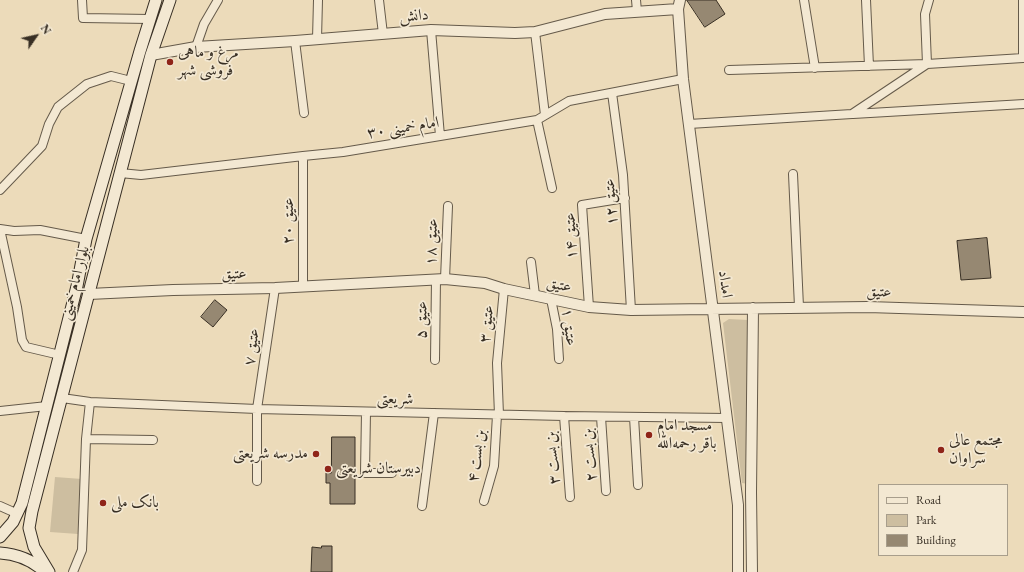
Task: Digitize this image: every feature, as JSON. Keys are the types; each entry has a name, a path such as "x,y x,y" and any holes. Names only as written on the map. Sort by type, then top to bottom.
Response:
{"main road":[{"name":"بلوار امام خمینی","path":"0,537 14,522 24,496 75,293 86,239 156,0"},
{"name":"بلوار امام خمینی","path":"49,572 34,547 29,528 32,511 151,55 170,0"},
{"path":"75,293 88,294"},
{"path":"0,553 12,553 35,563 45,572"}],"street":[{"path":"82,0 83,18 150,19"},
{"path":"196,47 204,24 218,0"},
{"path":"317,39 318,0"},
{"path":"379,0 384,34"},
{"path":"636,0 636,11"},
{"path":"804,0 815,68"},
{"path":"866,0 869,66"},
{"path":"927,64 925,14 929,0"},
{"path":"729,70 927,64 1024,58 1023,0"},
{"name":"دانش","path":"151,55 196,47 431,30 515,33 535,32 605,14 679,5"},
{"name":"امداد","path":"679,5 683,79 738,505 738,572"},
{"path":"431,30 440,136"},
{"path":"535,32 545,115"},
{"path":"294,41 304,112"},
{"path":"852,114 927,64"},
{"path":"0,190 42,146 49,124 58,107 87,84 111,76 132,81"},
{"name":"امام خمینی ۳۰","path":"120,173 141,175 343,152 537,120 569,101 683,79"},
{"name":"عتیق ۱۲","path":"612,93 623,175 631,310"},
{"path":"689,124 1024,104"},
{"path":"537,120 552,188"},
{"name":"عتیق ۲۰","path":"303,156 303,286"},
{"path":"793,174 799,307"},
{"name":"عتیق ۱۴","path":"589,307 582,206 625,198"},
{"name":"عتیق ۱۸","path":"440,279 448,206"},
{"path":"60,355 26,347 22,340 17,306 0,229 14,231 40,230 86,239"},
{"path":"531,262 535,295"},
{"name":"عتیق","path":"88,294 173,290 275,288 440,279 485,283 504,289 589,307 631,310 868,307 1024,312"},
{"name":"عتیق ۵","path":"435,360 440,279"},
{"name":"عتیق ۷","path":"257,481 257,410 275,288"},
{"name":"عتیق ۳","path":"498,415 497,363 504,289"},
{"name":"عتیق ۱","path":"551,299 557,329 559,360"},
{"name":"امداد","path":"752,572 750,492 753,308"},
{"name":"شریعتی","path":"62,398 90,402 257,410 727,418"},
{"path":"73,572 82,550 86,439 90,402"},
{"path":"0,411 47,406"},
{"path":"366,412 365,473 392,473"},
{"path":"422,506 434,413"},
{"name":"بن بست ۴","path":"484,501 494,466 498,415"},
{"name":"بن بست ۳","path":"564,416 570,497"},
{"name":"بن بست ۲","path":"601,417 606,491"},
{"path":"634,417 638,485"},
{"path":"86,439 153,440"},
{"path":"736,492 750,492"},
{"path":"0,506 18,514"}],"green space":[{"path":"729,319 748,320 748,484 742,483 723,323"},
{"path":"55,477 82,479 78,534 50,532"}],"building":[{"path":"687,0 716,0 725,14 705,27"},
{"path":"987,238 991,278 961,280 957,241"},
{"path":"215,300 227,310 213,327 201,317"},
{"name":"مدرسه شریعتی","path":"332,437 355,437 355,504 330,504 330,483 326,483 326,473 331,473"},
{"path":"322,546 332,546 332,572 311,572 312,547 321,548"}],"place":[{"name":"مرغ و ماهی فروشی شهر","path":"170,62"},
{"name":"مسجد امام باقر رحمه‌الله","path":"649,435"},
{"name":"مجتمع عالی سراوان","path":"941,450"},
{"name":"مدرسه شریعتی","path":"316,454"},
{"name":"دبیرستان شریعتی","path":"328,469"},
{"name":"بانک ملی","path":"103,503"}]}
